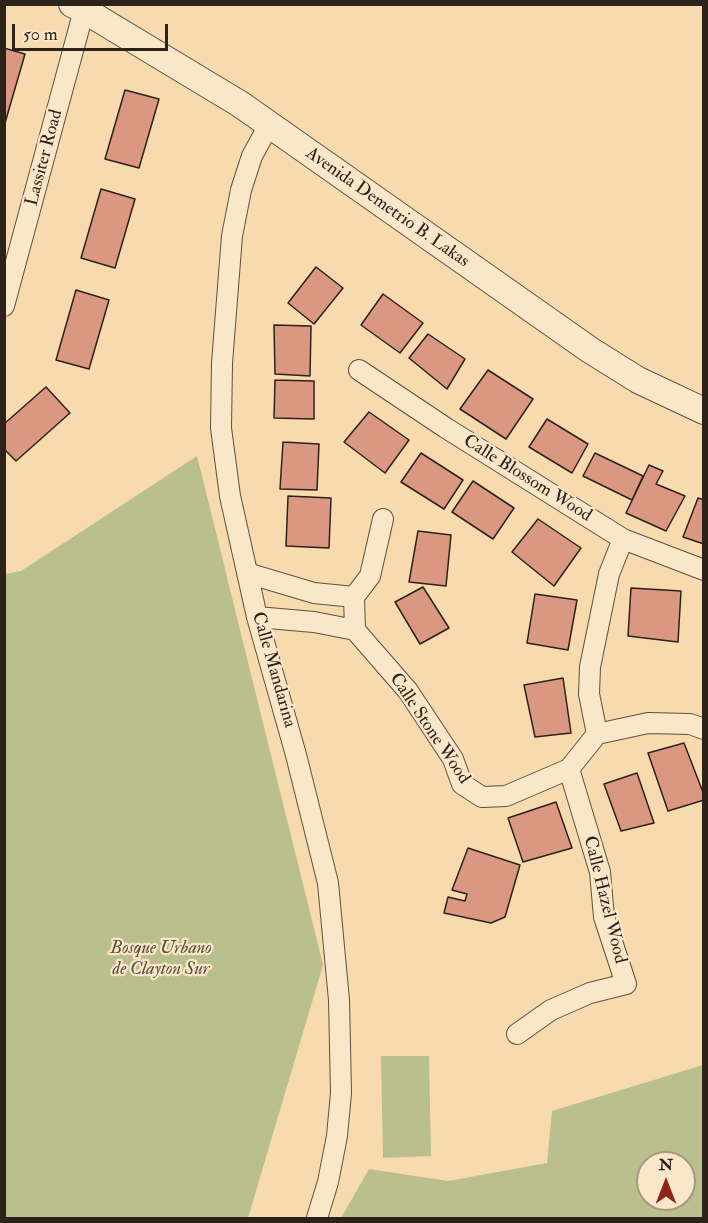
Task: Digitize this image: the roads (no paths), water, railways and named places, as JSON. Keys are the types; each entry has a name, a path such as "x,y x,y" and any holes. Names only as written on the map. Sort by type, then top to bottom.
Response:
{"street":[{"name":"Avenida Demetrio B. Lakas","path":"83,6 240,104 590,350 638,380 704,411"},
{"name":"Lassiter Road","path":"4,306 83,6"},
{"name":"Calle Mandarina","path":"269,124 252,156 241,190 232,236 222,363 221,428 230,496 257,617 296,755 328,883 339,1000 341,1094 332,1159 318,1218"},
{"name":"Calle Blossom Wood","path":"360,370 446,428 623,539 704,570"},
{"path":"257,617 314,622 355,630 354,597 370,576 384,519"},
{"path":"597,734 589,694 590,667 609,574 623,539"},
{"path":"247,573 314,593 354,597"},
{"name":"Calle Stone Wood","path":"355,630 408,691 453,759 462,784 482,798 506,796 569,769"},
{"path":"569,769 597,734 648,723 690,724 704,729"},
{"name":"Calle Hazel Wood","path":"517,1034 551,1010 590,993 626,984 604,917 600,872 569,769"}],"park label":[{"name":"Bosque Urbano de Clayton Sur","path":"161,959"}]}
